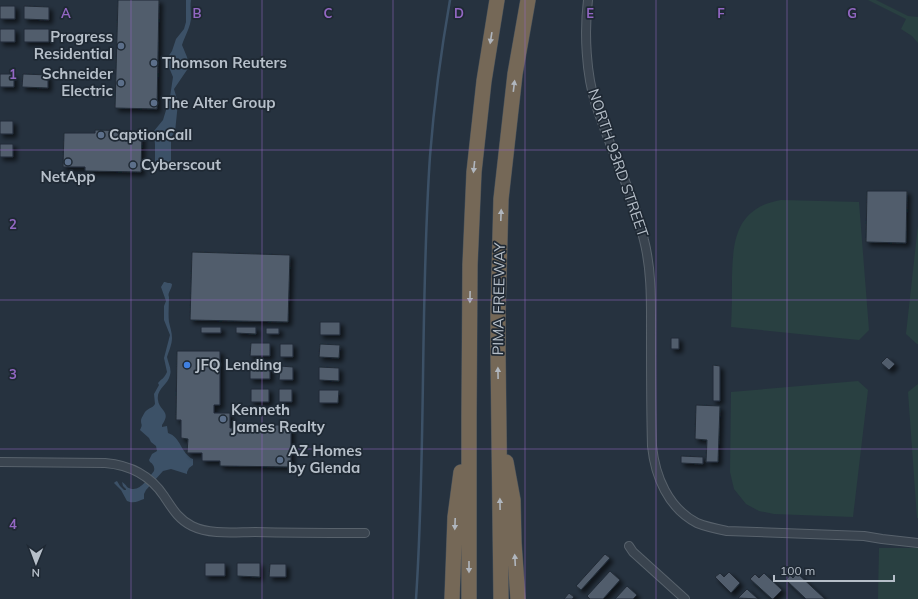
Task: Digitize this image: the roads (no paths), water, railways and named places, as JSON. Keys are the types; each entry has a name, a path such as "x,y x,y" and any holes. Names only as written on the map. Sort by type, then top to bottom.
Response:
{"highway":[{"name":"PIMA FREEWAY","path":"469,599 470,265 474,172 484,81 497,0"},
{"name":"PIMA FREEWAY","path":"501,599 498,313 502,199 515,74 528,0"},
{"path":"499,412 503,446 513,500 518,599"},
{"path":"452,599 455,517 469,416"}],"street":[{"name":"NORTH 93RD STREET","path":"588,0 586,38 591,86 595,104 635,207 648,256 651,286 652,446 658,476 663,488 671,501 689,518 708,527 736,532 864,536 918,543"},
{"path":"0,462 115,464 135,470 163,494 174,512 182,520 194,527 206,530 239,532 365,533"},
{"path":"629,546 633,552 685,599"}],"water":[{"path":"186,0 191,0 191,20 182,45 189,67 174,89 178,103 175,132 171,137 171,162 164,164 161,167 155,164 154,131 163,120 170,97 173,77 166,60 172,51 176,39 184,29 186,22"},
{"path":"164,282 172,284 169,292 169,322 172,338 167,357 170,375 167,382 160,390 158,396 159,404 166,417 162,427 167,426 168,433 176,438 189,457 193,459 193,465 189,468 187,474 171,469 163,471 146,490 144,499 132,502 127,501 121,490 114,483 117,481 124,490 126,489 122,482 127,487 135,489 143,485 154,471 154,466 149,460 152,454 157,451 156,446 140,430 142,426 142,417 146,411 155,404 154,394 159,385 158,383 164,378 167,372 164,358 170,335 164,320 164,306 166,301 161,287"}],"waterway":[{"path":"416,599 421,488 425,266 430,156 438,78 450,0"}],"place":[{"name":"Progress Residential","path":"121,46"},
{"name":"Thomson Reuters","path":"154,63"},
{"name":"Schneider Electric","path":"121,83"},
{"name":"The Alter Group","path":"154,103"},
{"name":"CaptionCall","path":"101,135"},
{"name":"NetApp","path":"68,162"},
{"name":"Cyberscout","path":"133,165"},
{"name":"JFQ Lending","path":"187,365"},
{"name":"Kenneth James Realty","path":"223,419"},
{"name":"AZ Homes by Glenda","path":"280,460"}]}
